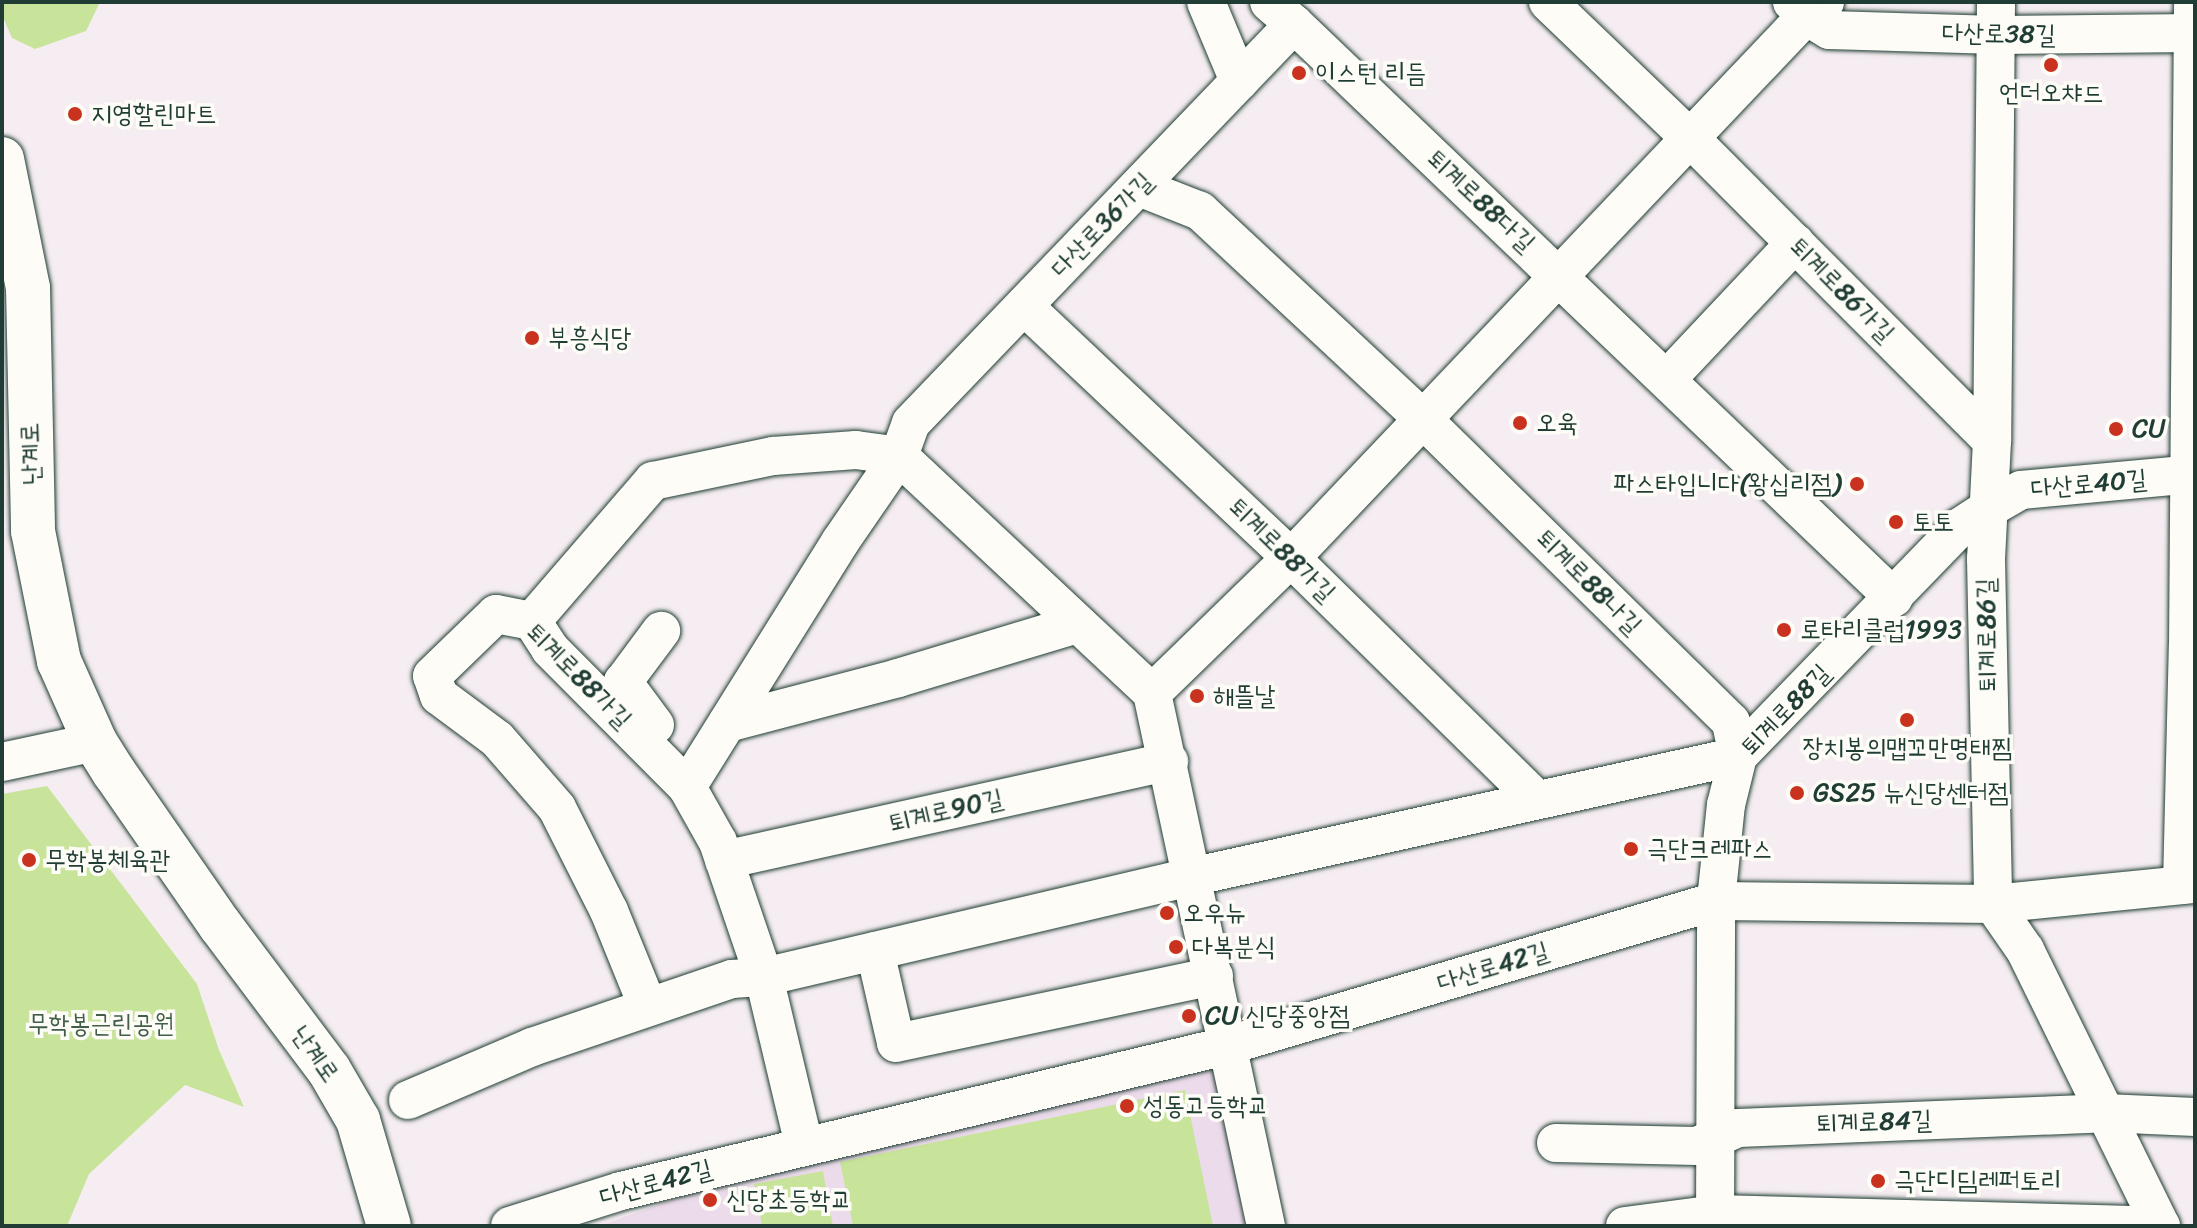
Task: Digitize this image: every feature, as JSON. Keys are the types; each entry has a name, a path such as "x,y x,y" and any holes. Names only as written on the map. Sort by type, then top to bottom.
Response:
{"main road":[{"name":"난계로","path":"2,159 28,288 33,531 59,661 95,742 220,925 329,1070 358,1120 389,1226"}],"street":[{"path":"1206,2 1239,81"},
{"name":"퇴계로86가길","path":"1548,2 1691,139 1992,441"},
{"name":"다산로38길","path":"1691,139 1808,7 1829,30 1997,19 2194,23"},
{"name":"다산로36가길","path":"899,456 911,423 1239,81 1281,13"},
{"name":"퇴계로88다길","path":"1281,13 1560,275 1894,598"},
{"name":"퇴계로86길","path":"1993,904 1986,559 1992,441 1997,19"},
{"path":"2189,884 2194,23"},
{"path":"1152,693 1291,558 1691,139"},
{"name":"퇴계로88나길","path":"1139,187 1200,211 1422,418 1731,722 1738,756"},
{"path":"1667,379 1795,243"},
{"name":"퇴계로88가길","path":"1024,306 1291,558 1536,799"},
{"path":"532,621 653,481 773,456 856,450 899,456 1152,693 1230,1045 1266,1226"},
{"path":"692,779 840,542 899,456"},
{"name":"다산로40길","path":"1988,509 2021,490 2192,475"},
{"name":"퇴계로88길","path":"1715,1220 1716,901 1726,805 1738,756 1960,527 1988,509"},
{"name":"퇴계로88가길","path":"648,1007 609,911 557,808 497,739 439,696 432,676 496,614 532,621 550,649 692,779"},
{"path":"727,723 898,678 1077,624"},
{"name":"퇴계로88가길","path":"661,631 623,682 692,779 764,977"},
{"path":"2,762 95,742"},
{"path":"408,1100 532,1047 732,979 764,977 1191,877 1738,756"},
{"name":"퇴계로90길","path":"724,860 1169,761"},
{"name":"다산로42길","path":"510,1226 621,1191 1230,1045 1716,901 1993,904 2189,884"},
{"path":"1625,1226 1715,1220 2161,1226 2025,950 1993,904"},
{"path":"875,951 896,1043 1214,976"},
{"path":"764,977 804,1145"},
{"name":"퇴계로84길","path":"1556,1143 1697,1146 1738,1128 2105,1113 2195,1117"}],"shaded area":[{"name":"성동고등학교","path":"1218,1063 1252,1226 599,1226 744,1174"}],"green space":[{"path":"2,2 100,2 86,31 35,49 12,38 2,15"},
{"name":"무학봉근린공원","path":"47,786 197,984 219,1050 244,1107 185,1085 89,1174 67,1226 2,1226 2,794"},
{"name":"성동고등학교","path":"1185,1090 1213,1226 853,1226 840,1162"},
{"path":"823,1171 833,1226 762,1226 754,1184"}],"place":[{"name":"언더오챠드","path":"2051,65"},
{"name":"이스턴 리듬","path":"1299,73"},
{"name":"지영할린마트","path":"75,114"},
{"name":"부흥식당","path":"532,338"},
{"name":"오육","path":"1520,423"},
{"name":"CU","path":"2116,429"},
{"name":"파스타입니다(왕십리점)","path":"1857,484"},
{"name":"토토","path":"1896,522"},
{"name":"로타리클럽1993","path":"1784,630"},
{"name":"해뜰날","path":"1197,696"},
{"name":"장치봉의맵꼬만명태찜","path":"1907,720"},
{"name":"GS25 뉴신당센터점","path":"1797,793"},
{"name":"극단크레파스","path":"1631,849"},
{"name":"무학봉체육관","path":"29,860"},
{"name":"오우뉴","path":"1167,913"},
{"name":"다복분식","path":"1176,947"},
{"name":"CU 신당중앙점","path":"1189,1016"},
{"name":"성동고등학교","path":"1127,1106"},
{"name":"극단디딤레퍼토리","path":"1878,1181"},
{"name":"신당초등학교","path":"710,1200"}]}
